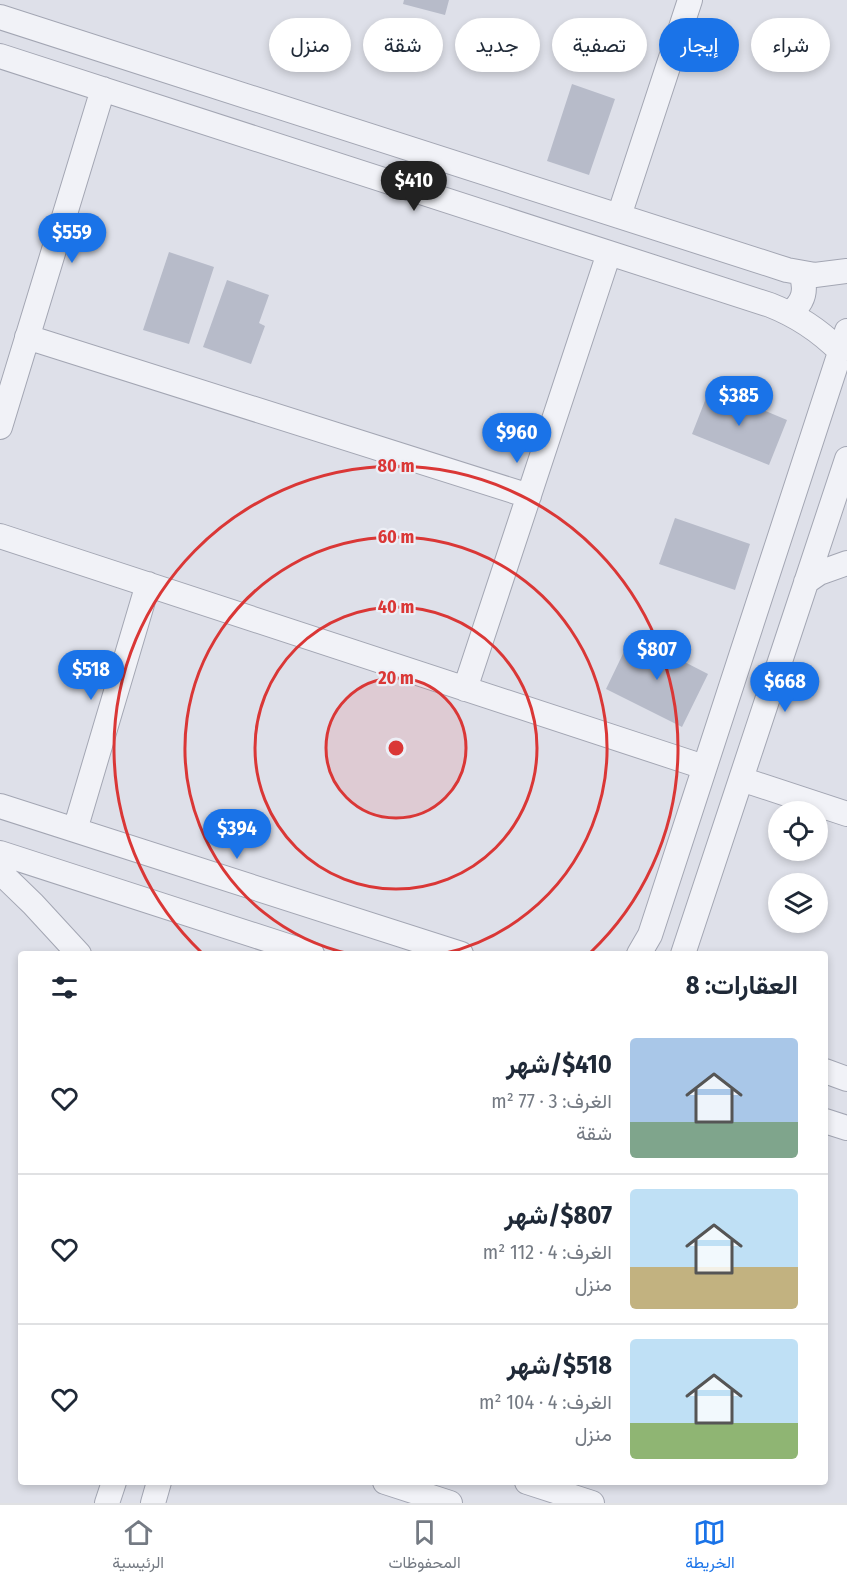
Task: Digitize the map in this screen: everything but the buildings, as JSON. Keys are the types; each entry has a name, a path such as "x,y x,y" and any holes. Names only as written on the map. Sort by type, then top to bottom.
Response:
{"street":[{"path":"619,216 690,0"},
{"path":"0,17 801,273 829,274 847,271"},
{"path":"0,56 790,313 844,341 644,944 672,951"},
{"path":"0,427 103,89"},
{"path":"465,689 609,253"},
{"path":"790,313 801,301 804,292 801,273"},
{"path":"27,337 529,496"},
{"path":"683,951 847,459"},
{"path":"0,536 704,767"},
{"path":"806,582 819,573 847,563"},
{"path":"75,830 148,584"},
{"path":"741,779 847,814"},
{"path":"0,806 452,951"},
{"path":"0,853 253,944 294,951"},
{"path":"0,872 76,951"},
{"path":"828,1072 847,1078"},
{"path":"828,1122 847,1128"},
{"path":"107,1503 113,1485"},
{"path":"153,1503 158,1485"},
{"path":"394,1485 450,1503"},
{"path":"536,1485 592,1503"}]}
